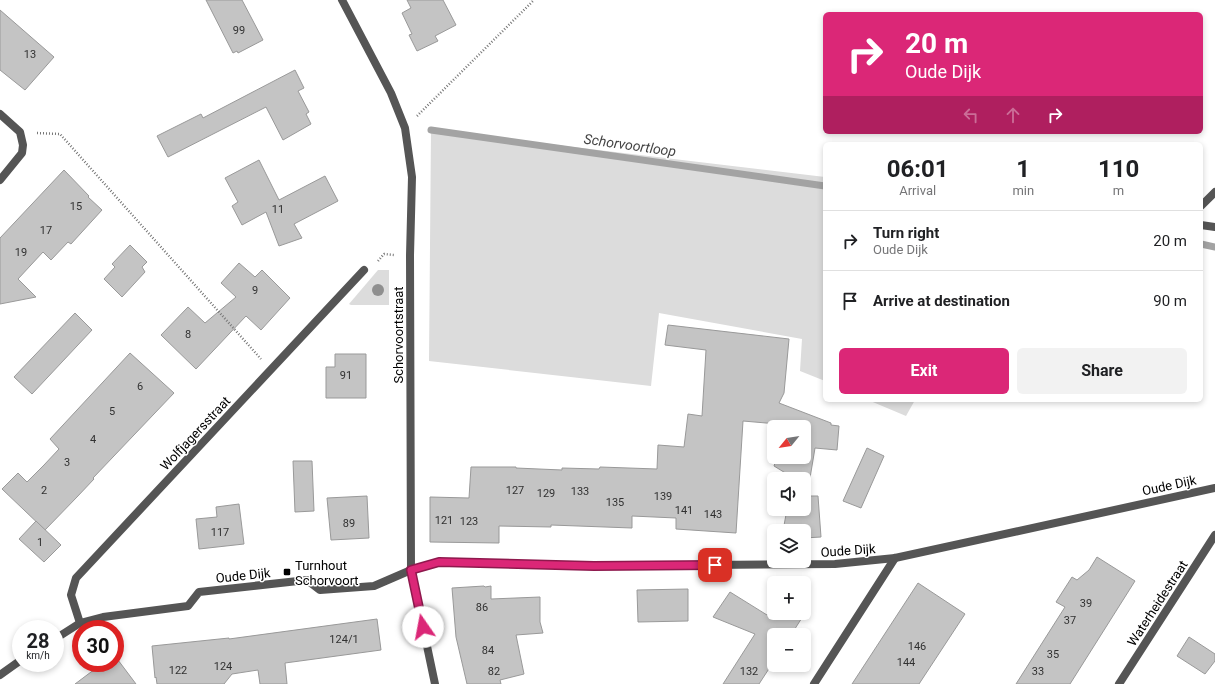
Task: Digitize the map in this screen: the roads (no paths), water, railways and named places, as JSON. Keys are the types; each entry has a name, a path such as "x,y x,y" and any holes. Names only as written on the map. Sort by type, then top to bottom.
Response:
{"street":[{"name":"Schorvoortstraat","path":"342,0 391,93 405,128 412,177 410,255 411,570 435,684"},
{"path":"0,114 20,132 23,145 22,153 0,180"},
{"path":"1203,204 1215,192"},
{"path":"1203,225 1215,227"},
{"name":"Wolfjagersstraat","path":"79,620 71,595 76,578 364,270"},
{"name":"Oude Dijk","path":"93,620 102,617 188,606 199,592 307,580 320,590 374,586 411,570 439,562 594,566 827,564 894,558 1215,488"},
{"name":"Waterheidestraat","path":"1119,684 1215,535"},
{"name":"Oude Dijk","path":"814,684 894,558"},
{"path":"0,675 12,666"}],"waterway":[{"name":"Schorvoortloop","path":"431,130 823,186"},
{"name":"Schorvoortloop","path":"1203,244 1215,247"}],"place":[{"name":"Turnhout Schorvoort","path":"287,572"}]}
